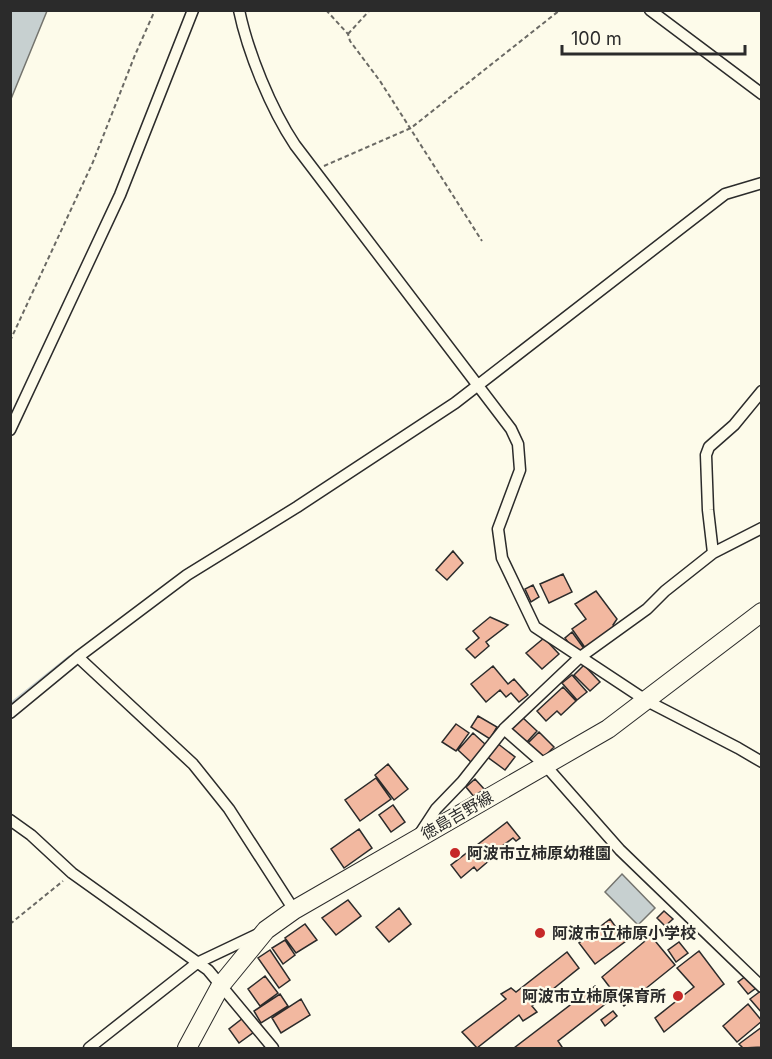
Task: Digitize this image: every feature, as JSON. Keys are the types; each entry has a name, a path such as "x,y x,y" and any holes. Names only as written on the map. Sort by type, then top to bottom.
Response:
{"main road":[{"name":"徳島吉野線","path":"187,1048 221,985 266,930 294,910 608,729 762,612"}],"street":[{"path":"10,430 120,195 193,10"},
{"path":"239,10 254,57 282,125 511,429 518,444 520,471 498,529 502,558 535,627 647,701 762,762"},
{"path":"650,10 762,94"},
{"path":"10,712 78,657 187,575 455,404 725,194 762,183"},
{"path":"713,552 708,510 706,455 710,447 734,425 762,391"},
{"path":"417,838 436,809 462,782 504,729 579,658 647,609 665,591 713,552 762,528"},
{"path":"78,657 194,764 229,809 294,910"},
{"path":"504,729 545,765 620,850 762,987"},
{"path":"10,820 32,835 72,873 208,970 273,1048"},
{"path":"88,1048 197,963 266,930"}],"path":[{"path":"10,341 93,162 155,10"},
{"path":"326,10 348,34 350,41 380,81 482,241"},
{"path":"348,34 370,10"},
{"path":"315,170 411,128 560,10"},
{"path":"10,924 72,873"}],"shaded area":[{"path":"10,11 47,11 11,99"},
{"path":"622,874 655,908 638,925 605,892"}],"building":[{"path":"453,551 463,563 447,580 436,570"},
{"path":"563,574 572,592 549,603 540,584"},
{"path":"533,585 539,597 531,602 525,589"},
{"path":"596,591 617,619 613,625 615,627 586,649 572,629 586,619 575,604"},
{"path":"490,617 508,625 486,642 489,646 475,658 466,649 479,638 473,631"},
{"path":"572,632 585,650 577,655 565,638"},
{"path":"544,638 559,654 542,669 526,653"},
{"path":"584,665 600,682 590,691 574,675"},
{"path":"493,666 508,684 514,679 528,695 519,702 511,693 506,697 500,690 486,702 471,684"},
{"path":"572,675 587,692 577,700 562,683"},
{"path":"563,687 576,701 561,715 557,711 546,721 537,711"},
{"path":"478,716 497,727 490,739 471,727"},
{"path":"522,717 537,731 526,743 511,729"},
{"path":"456,724 469,733 456,751 442,742"},
{"path":"539,732 554,747 542,759 527,744"},
{"path":"473,733 486,745 472,763 458,750"},
{"path":"497,743 515,757 505,770 486,756"},
{"path":"388,764 408,789 394,800 375,775"},
{"path":"376,778 391,799 360,821 345,800"},
{"path":"475,779 485,790 475,798 466,787"},
{"path":"393,805 405,822 391,832 379,815"},
{"path":"507,822 520,838 516,841 513,838 490,855 492,858 477,871 474,867 461,878 451,865"},
{"path":"359,829 372,848 344,868 331,849"},
{"path":"348,900 361,916 336,935 322,918"},
{"path":"399,908 411,924 389,942 376,927"},
{"path":"664,911 673,919 665,926 657,918"},
{"path":"610,919 626,941 595,964 579,943"},
{"path":"305,924 317,940 296,953 285,938"},
{"path":"651,936 675,965 624,1006 602,977"},
{"path":"285,940 295,955 283,964 272,948"},
{"path":"679,942 688,953 676,962 668,950"},
{"path":"270,950 290,980 279,988 258,958"},
{"path":"699,951 724,984 664,1032 655,1018 694,987 677,968"},
{"path":"567,952 579,968 532,1006 537,1012 523,1021 519,1015 477,1048 462,1032 506,999 501,994 511,988 516,992"},
{"path":"265,976 278,993 260,1006 248,989"},
{"path":"746,976 756,988 748,994 738,982"},
{"path":"595,986 608,1002 558,1041 562,1047 514,1048"},
{"path":"762,990 762,1013 750,999"},
{"path":"280,994 288,1006 261,1023 254,1011"},
{"path":"301,999 310,1015 281,1033 272,1018"},
{"path":"748,1004 762,1021 737,1042 723,1026"},
{"path":"613,1011 617,1016 605,1026 601,1020"},
{"path":"243,1018 254,1032 239,1043 229,1029"},
{"path":"762,1027 762,1047 743,1048 739,1044"}],"waterway":[{"path":"10,705 70,657"}],"place":[{"name":"阿波市立柿原幼稚園","path":"455,853"},
{"name":"阿波市立柿原小学校","path":"540,933"},
{"name":"阿波市立柿原保育所","path":"678,996"}]}
